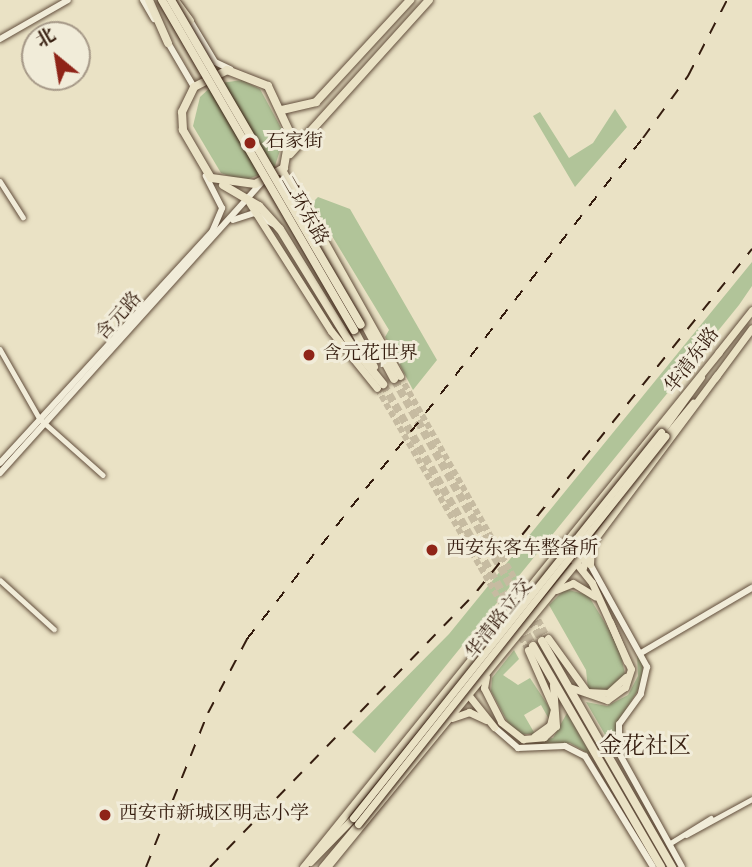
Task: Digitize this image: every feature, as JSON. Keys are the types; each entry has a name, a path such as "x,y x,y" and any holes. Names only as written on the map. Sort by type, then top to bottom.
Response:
{"highway":[{"path":"149,0 168,43"},
{"name":"二环东路","path":"162,0 357,328"},
{"path":"175,0 190,20"},
{"name":"二环东路","path":"175,0 357,328"},
{"path":"282,110 316,102 410,0"},
{"path":"216,181 262,182 282,170 290,154 429,0"},
{"path":"290,154 282,110 262,80 232,70 209,74 194,87 182,125 204,172 247,198 281,229 380,386"},
{"path":"282,170 386,364"},
{"path":"357,328 397,377"},
{"path":"357,328 380,386"},
{"path":"545,640 564,680 672,867"},
{"path":"531,648 544,665 661,867"}],"main road":[{"path":"0,39 68,0"},
{"path":"143,0 194,87"},
{"path":"190,20 215,62 232,70"},
{"name":"含元路","path":"0,473 42,421 221,220 222,205 204,172"},
{"name":"含元路","path":"0,463 225,225 262,182"},
{"path":"247,198 331,331 380,386"},
{"path":"298,199 374,320 397,377"},
{"path":"225,225 245,213 259,215 281,229"},
{"name":"华清东路","path":"663,434 719,352 752,310"},
{"name":"华清东路","path":"663,434 717,375 752,328"},
{"path":"304,867 560,543 719,352"},
{"path":"324,867 447,723 585,552 717,375"},
{"name":"华清路立交","path":"356,821 663,434"},
{"path":"564,680 579,695 597,701 625,687 631,660 598,599 585,552 567,536"},
{"path":"588,564 595,539"},
{"path":"560,543 578,560 588,564 641,653 646,682 618,724 617,748 682,867"},
{"path":"548,598 571,583 598,599"},
{"path":"641,653 752,588"},
{"path":"524,589 530,603 542,605"},
{"path":"545,640 577,685 590,693 608,693 625,680 627,667 607,615"},
{"path":"496,624 504,623 514,640"},
{"path":"523,739 547,729 554,709 531,648"},
{"path":"489,671 484,684 489,701 508,732 523,739 544,737 558,722 558,700 544,665"},
{"path":"452,680 470,695 494,727 517,748 565,746 585,756 653,867"},
{"path":"447,723 469,712 494,727"},
{"path":"304,867 356,821"},
{"path":"324,867 356,821"}],"street":[{"path":"0,181 23,217"},
{"path":"0,349 42,421 103,475"},
{"path":"0,580 54,629"},
{"path":"669,844 752,799"},
{"path":"686,835 711,818"}],"green space":[{"path":"242,80 260,89 285,135 274,169 243,181 221,173 193,126 200,97 214,84"},
{"path":"615,109 627,127 575,187 533,116 540,112 569,158 593,143"},
{"path":"318,197 350,209 437,360 413,390 385,337 389,330 312,203"},
{"path":"752,262 752,286 739,305 375,753 352,732 449,634"},
{"path":"565,589 588,595 619,646 625,674 608,692 588,689 586,670 549,605"},
{"path":"514,650 519,659 503,675 518,685 530,678 553,713 550,721 541,705 524,715 535,734 520,734 508,723 491,691 492,678"},
{"path":"637,654 643,665 642,684 616,725 618,757 586,702 607,706 628,695 638,676"},
{"path":"567,713 591,755 570,743 521,743 553,738"}],"tunnel":[{"path":"400,376 525,597"},
{"path":"394,379 542,641"},
{"path":"383,384 514,613"},
{"path":"377,388 509,617"},
{"path":"534,612 548,638"},
{"path":"521,624 533,646"},
{"path":"516,629 528,650"}],"railway":[{"path":"146,867 208,713 247,639 643,138 688,76 727,0"},
{"path":"210,867 477,591 752,249"}],"place":[{"name":"石家街","path":"250,143"},
{"name":"含元花世界","path":"309,355"},
{"name":"西安东客车整备所","path":"432,550"},
{"name":"西安市新城区明志小学","path":"105,815"}],"district":[{"name":"金花社区","path":"645,747"}]}
